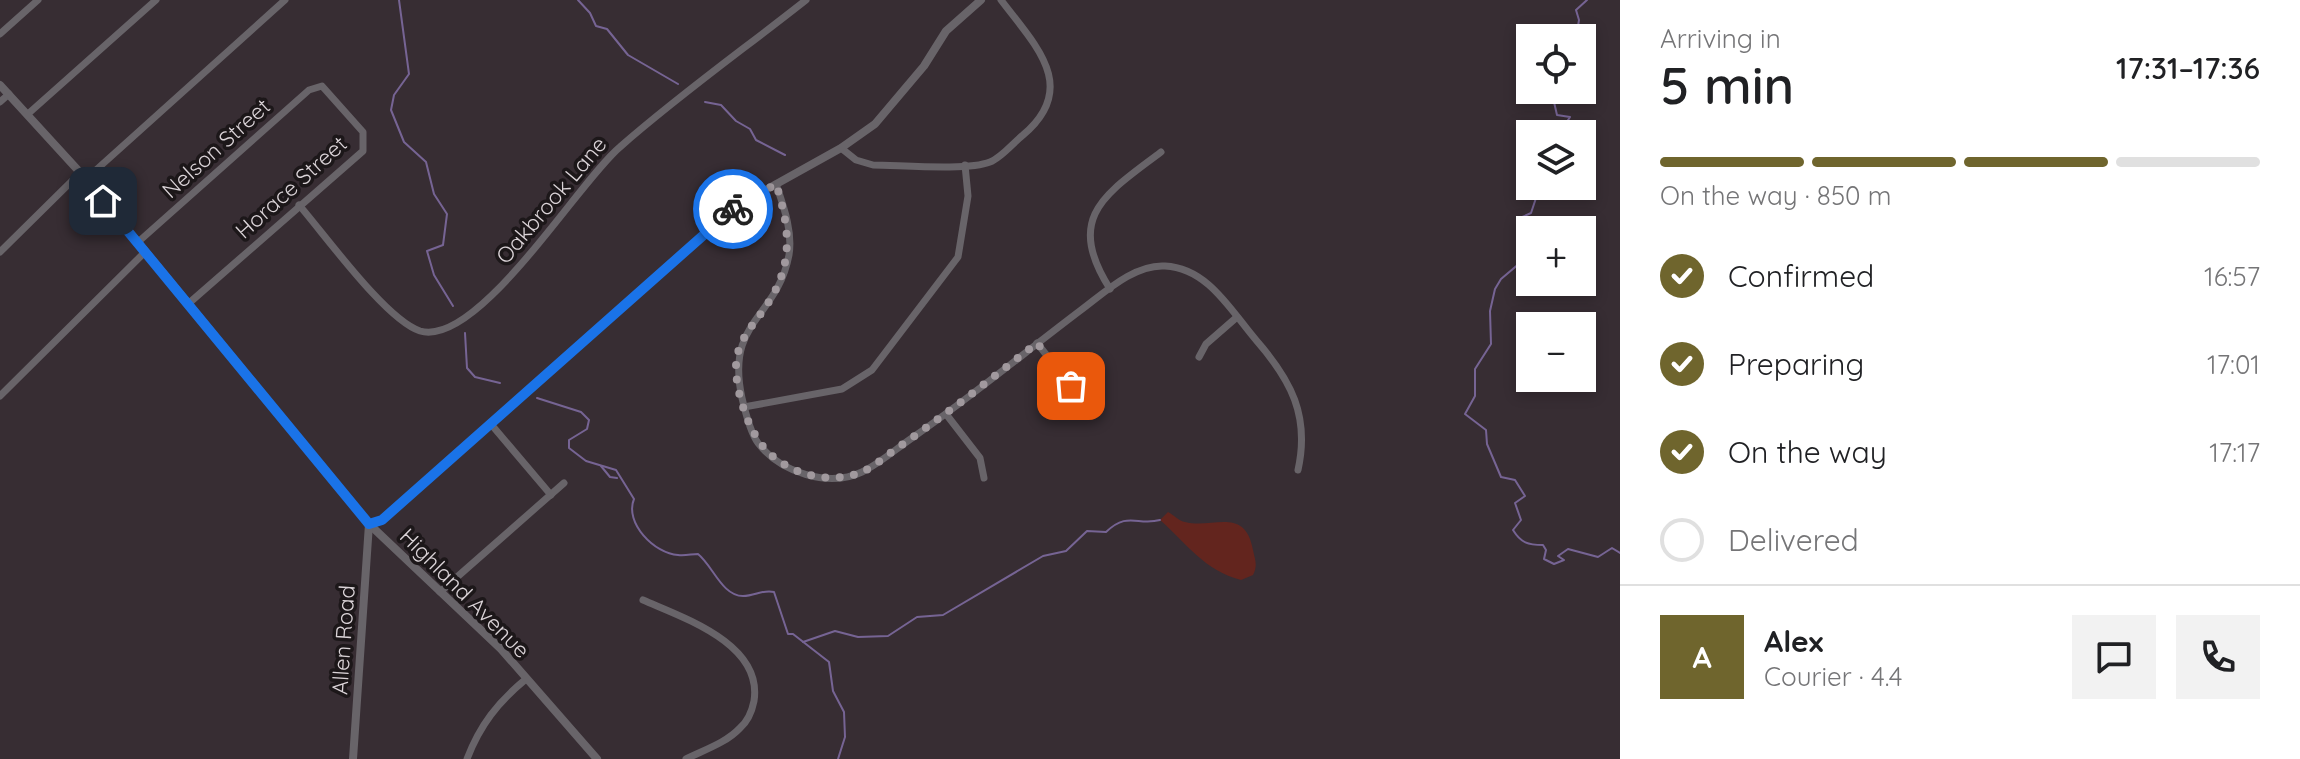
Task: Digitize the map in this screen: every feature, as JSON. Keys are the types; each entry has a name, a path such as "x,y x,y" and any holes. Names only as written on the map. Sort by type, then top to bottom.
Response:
{"street":[{"path":"0,34 38,0"},
{"path":"29,113 156,0"},
{"path":"0,252 285,0"},
{"name":"Oakbrook Lane","path":"299,205 399,320 422,331 453,327 512,276 617,148 806,0"},
{"path":"369,524 382,520 735,207 841,148 890,110 946,31 981,0"},
{"path":"841,148 856,160 873,165 965,165 990,162 1033,126 1049,106 1052,82 1040,52 1001,0"},
{"name":"Highland Avenue","path":"0,85 29,113 83,176 369,524 501,649 597,759"},
{"name":"Horace Street","path":"188,304 363,151 363,132 322,86"},
{"name":"Nelson Street","path":"137,243 309,90 322,86"},
{"path":"0,102 9,94"},
{"path":"1110,289 1096,267 1088,234 1095,208 1104,195 1161,152"},
{"path":"744,407 842,389 872,370 958,257 968,196 965,165"},
{"path":"776,184 787,218 789,254 771,300 743,336 736,369 744,407 758,442 786,469 822,478 860,473 946,414 1110,289 1141,270 1165,266 1210,283 1283,370 1296,395 1303,424 1298,470"},
{"path":"0,396 144,253"},
{"path":"1199,357 1206,344 1237,317"},
{"path":"1037,343 1071,386 1089,392"},
{"path":"946,414 980,458 984,478"},
{"path":"490,423 551,495"},
{"path":"440,592 564,483"},
{"name":"Allen Road","path":"353,759 369,524"},
{"path":"643,600 675,614 733,647 748,665 753,677 753,707 741,728 686,759"},
{"path":"467,759 479,729 505,696 526,679"}],"shaded area":[{"path":"1168,512 1185,522 1226,522 1243,528 1249,536 1255,560 1253,575 1241,580 1206,563 1160,520"}],"waterway":[{"path":"399,0 409,74 394,95 391,110 404,142 426,162 434,194 447,214 443,245 427,251 434,275 453,306"},
{"path":"578,0 590,13 596,26 607,29 628,55 678,84"},
{"path":"1578,24 1576,10 1587,0"},
{"path":"705,102 721,105 736,121 750,129 756,140 785,155"},
{"path":"1554,104 1557,115 1570,117 1568,120"},
{"path":"1535,200 1531,213 1520,218 1527,257 1501,279 1495,289 1490,311 1491,344 1475,369 1475,396 1465,414 1486,430 1487,444 1501,477 1515,480 1525,496 1515,503 1521,520 1513,530 1519,538 1529,544 1543,545 1546,550 1544,559 1554,564 1564,560 1558,556 1568,549 1598,557 1612,548 1620,553"},
{"path":"465,333 467,368 475,377 500,383"},
{"path":"537,398 581,412 589,420 587,429 569,440 569,448 586,461 616,470 634,499 633,518 637,527 651,543 669,553 698,554 723,586 736,595 774,592 788,634 793,634 829,662 833,691 844,712 845,737 838,759"},
{"path":"601,466 610,477 617,478"},
{"path":"803,642 835,631 858,637 888,636 917,617 943,615 1043,556 1066,551 1087,531 1106,532 1120,522 1160,520"}],"way so far":[{"path":"733,209 776,184 787,218 789,254 771,300 743,336 736,369 744,407 758,442 786,469 822,478 860,473 946,414 1037,343 1071,386"}],"route":[{"path":"103,201 369,524 382,520 733,209"}]}
